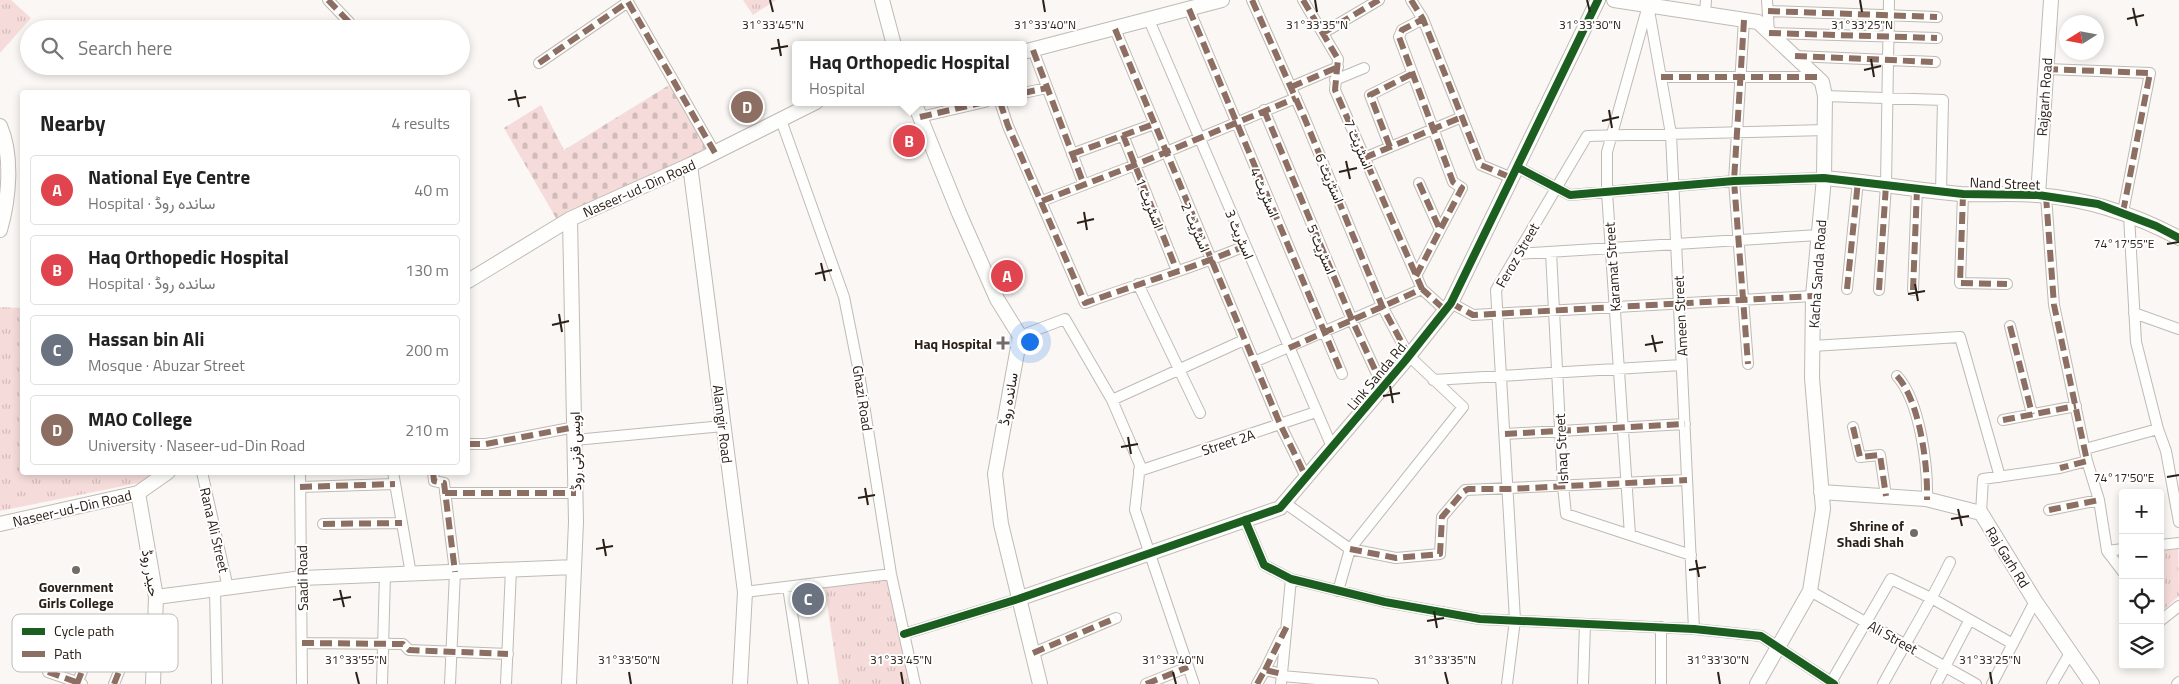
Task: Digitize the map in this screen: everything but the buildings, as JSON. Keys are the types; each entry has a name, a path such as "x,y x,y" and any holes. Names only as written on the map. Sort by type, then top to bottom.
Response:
{"street":[{"path":"328,0 347,20"},
{"path":"882,0 893,41"},
{"path":"1084,185 1046,88 1028,51 1222,0"},
{"name":"اسٹریٹ 6","path":"1252,0 1296,98 1382,306 1409,356 1463,407 1350,549"},
{"path":"1291,87 1338,67 1338,59 1304,0"},
{"path":"1323,32 1379,0"},
{"name":"Link Sanda Rd","path":"1018,599 1280,508 1285,503 1448,307 1598,0"},
{"name":"Kacha Sanda Road","path":"1614,0 1648,5 1706,6 1744,20 1758,22 1818,77 1822,82 1825,96 1824,178 1813,296 1812,346 1812,378 1823,509 1810,590 1757,684"},
{"path":"1879,290 1886,185 1888,0"},
{"name":"Rajgarh Road","path":"2042,196 2050,0"},
{"path":"539,63 628,1 715,153"},
{"path":"1414,2 1481,165 1514,173 1570,195 1734,181 1824,178"},
{"name":"Ameen Street","path":"1648,5 1671,134 1694,629"},
{"name":"Karamat Street","path":"1630,535 1607,192 1607,152 1648,5"},
{"path":"1937,17 1767,5 1769,33 1938,38"},
{"name":"اسٹریٹ 4","path":"1188,9 1342,374"},
{"path":"1416,276 1462,188 1453,182 1399,37 1402,30 1422,19"},
{"name":"اسٹریٹ 3","path":"1149,20 1332,448"},
{"path":"1744,20 1734,181 1748,364"},
{"name":"اسٹریٹ 2","path":"1115,29 1210,261 1280,424 1306,477"},
{"path":"1795,56 1935,62"},
{"name":"اسٹریٹ 7","path":"1338,67 1335,90 1422,289"},
{"path":"1335,80 1364,68"},
{"path":"2046,69 2150,72 2126,214 2136,342 2158,429 2166,451 2177,501 2179,522"},
{"path":"1390,147 1370,96 1412,74"},
{"path":"1661,77 1818,77"},
{"path":"1027,92 1046,88"},
{"path":"1825,96 1943,100 1941,192"},
{"path":"1042,201 1134,166 1296,98"},
{"name":"Naseer-ud-Din Road","path":"470,280 570,219 690,165 808,106"},
{"path":"916,106 959,213 997,299 1020,336 1065,318 1112,400 1140,465 1135,510 1194,684"},
{"path":"920,118 969,106"},
{"path":"1001,106 1008,126 1042,201 1084,304 1177,270 1210,261 1245,246"},
{"name":"اسٹریٹ 5","path":"1264,110 1352,320 1383,387"},
{"path":"1364,158 1462,117"},
{"name":"Ghazi Road","path":"781,120 844,297 858,366 891,574 915,684"},
{"path":"1072,154 1154,124"},
{"path":"0,126 6,150 7,164 4,217 0,230"},
{"name":"Feroz Street","path":"1506,684 1515,620 1509,489 1496,290 1588,136 1825,130"},
{"name":"اسٹریٹ 1","path":"1123,135 1177,270"},
{"name":"Alamgir Road","path":"690,165 745,592 740,684"},
{"name":"Nand Street","path":"1824,178 1963,194 2042,196 2089,202 2126,214 2179,238"},
{"path":"1847,289 1858,181"},
{"path":"1419,183 1440,230"},
{"path":"1913,290 1917,189"},
{"path":"1963,194 1960,283 2007,284"},
{"path":"2042,196 2054,305 2087,461 2099,500 2107,551 2119,567"},
{"name":"اویس قرنی روڈ","path":"569,684 576,493 570,219"},
{"path":"1517,254 1819,235"},
{"name":"Ishaq Street","path":"1551,252 1562,486 1566,514 1691,555"},
{"path":"1138,284 1200,413"},
{"path":"1254,362 1422,289 1448,307 1473,315 1497,312 1813,296"},
{"path":"2134,313 2179,329"},
{"path":"2010,326 2032,414"},
{"name":"ساندہ روڈ","path":"1020,336 995,474 1001,524 1040,684"},
{"path":"1812,346 1960,337 2000,477"},
{"path":"1112,400 1244,340"},
{"path":"1433,380 1682,365"},
{"path":"1897,376 1902,382 1917,414 1928,481 1927,500"},
{"path":"2003,420 2076,406"},
{"name":"Street 2A","path":"1140,471 1316,412"},
{"path":"1505,434 1685,424"},
{"path":"470,444 486,444 575,433 723,426"},
{"path":"1853,427 1860,457 1880,455 1886,496"},
{"path":"2085,449 2158,429"},
{"path":"1981,513 1983,479 2060,468 2087,461"},
{"name":"Naseer-ud-Din Road","path":"0,524 138,493 164,475"},
{"name":"Rana Ali Street","path":"203,475 222,589 217,684"},
{"name":"Saadi Road","path":"300,475 302,684"},
{"path":"394,475 411,574"},
{"path":"433,475 434,481 444,483 455,572 453,652 450,684"},
{"path":"1285,503 1350,549 1396,558 1437,555 1441,551 1442,517 1465,490 1687,480"},
{"path":"300,487 395,484"},
{"name":"Raj Garh Rd","path":"1821,492 1927,500 1981,513 2035,601 2092,684"},
{"name":"حیدر روڈ","path":"138,493 156,597 155,614"},
{"path":"445,493 576,493"},
{"path":"2049,510 2099,500"},
{"path":"1245,520 1264,566 1291,579 1385,602 1480,619 1661,627 1762,636 1832,683 1891,579 1933,599 1969,621 2013,644"},
{"path":"322,524 402,523"},
{"path":"2164,545 2179,543"},
{"path":"1338,591 1350,549"},
{"path":"2107,551 2119,550"},
{"path":"1883,684 1904,644 1933,599 1950,562"},
{"path":"156,597 302,578 574,567"},
{"path":"506,684 511,570"},
{"path":"745,592 891,574"},
{"path":"382,684 385,575"},
{"path":"1282,678 1291,579"},
{"path":"788,587 803,684"},
{"name":"Ali Street","path":"1810,590 1976,684"},
{"path":"904,634 1018,599"},
{"path":"1992,684 2035,601"},
{"path":"2164,618 2179,606"},
{"path":"1033,653 1116,618"},
{"path":"1936,684 1969,621"},
{"path":"1583,684 1585,624"},
{"path":"1257,684 1287,626"},
{"path":"1661,627 1661,684"},
{"path":"302,643 403,644 409,650 508,654"},
{"path":"2052,684 2070,653"},
{"path":"1146,684 1188,667"},
{"path":"1265,670 1282,678 1373,684"},
{"path":"48,672 79,684 83,672"},
{"path":"114,684 119,672"}],"green space":[{"path":"0,0 11,0 31,18 29,20 20,20 20,30 0,53"},
{"path":"743,0 776,0 753,15"},
{"path":"674,82 715,153 560,225 504,128 541,105 564,150"},
{"path":"0,307 20,308 20,475 152,475 143,482 0,511"},
{"path":"2178,549 2179,596 2164,609 2164,579 2164,551"},
{"path":"891,574 915,684 839,684 824,583"}],"marked path":[{"path":"328,0 347,20"},
{"path":"1252,0 1304,117 1382,306 1409,356"},
{"path":"1303,0 1338,59 1335,90 1422,289"},
{"path":"1323,33 1379,0"},
{"path":"1411,0 1423,19 1481,165 1512,178"},
{"path":"539,63 628,2 715,153"},
{"path":"1189,9 1342,374"},
{"path":"1768,11 1937,17"},
{"path":"1416,276 1462,188 1453,182 1399,37 1402,30 1423,19"},
{"path":"1744,20 1734,181 1748,364"},
{"path":"1115,29 1280,424 1306,477"},
{"path":"1769,33 1937,38"},
{"path":"1033,50 1084,185"},
{"path":"1795,56 1935,62"},
{"path":"1291,87 1338,67"},
{"path":"2046,69 2150,73 2123,212"},
{"path":"1390,147 1370,95 1412,74"},
{"path":"1661,77 1818,77"},
{"path":"1027,92 1047,88"},
{"path":"1042,201 1135,165 1296,98"},
{"path":"920,117 968,106"},
{"path":"1001,106 1008,126 1085,303 1185,269 1245,246"},
{"path":"1264,110 1352,320 1383,387"},
{"path":"1364,158 1462,117"},
{"path":"1072,154 1154,124"},
{"path":"1123,135 1177,271"},
{"path":"1847,289 1858,181"},
{"path":"1419,183 1440,230"},
{"path":"1879,290 1886,185"},
{"path":"1913,290 1917,189"},
{"path":"1963,194 1960,283 2007,284"},
{"path":"2046,196 2054,305 2087,461 2060,468"},
{"path":"1289,348 1422,289 1445,310"},
{"path":"1451,303 1473,315 1813,296"},
{"path":"2010,326 2032,414"},
{"path":"1897,376 1912,401 1917,417 1924,452 1927,500"},
{"path":"2003,420 2076,406"},
{"path":"1505,434 1685,424"},
{"path":"470,444 486,444 575,427"},
{"path":"1853,427 1860,457 1880,455 1886,496"},
{"path":"433,475 434,481 444,483 455,572"},
{"path":"1350,549 1396,558 1440,554 1442,517 1463,492 1468,489 1509,489 1687,480"},
{"path":"300,487 395,484"},
{"path":"445,493 576,493"},
{"path":"2049,510 2099,500"},
{"path":"323,524 402,523"},
{"path":"1033,653 1116,618"},
{"path":"1265,670 1287,626"},
{"path":"302,643 403,644 409,650 508,654"},
{"path":"1146,684 1188,667"},
{"path":"1257,684 1265,670 1282,674"},
{"path":"48,672 82,684"},
{"path":"77,684 82,672"},
{"path":"114,684 119,672"}],"cycle path":[{"path":"904,634 1018,599 1280,508 1405,361 1451,303 1598,0"},
{"path":"1517,167 1570,195 1734,181 1824,178 1963,194 2038,195 2098,204 2156,226 2179,238"},
{"path":"1245,520 1264,565 1291,579 1385,602 1480,619 1694,629 1761,636 1834,684"}],"place":[{"name":"MAO College","path":"747,107"},
{"name":"Haq Orthopedic Hospital","path":"909,141"},
{"name":"National Eye Centre","path":"1007,276"},
{"name":"Haq Hospital","path":"1003,343"},
{"name":"Shrine of Shadi Shah","path":"1914,533"},
{"name":"Government Girls College","path":"76,570"},
{"name":"Hassan bin Ali","path":"808,599"}]}
